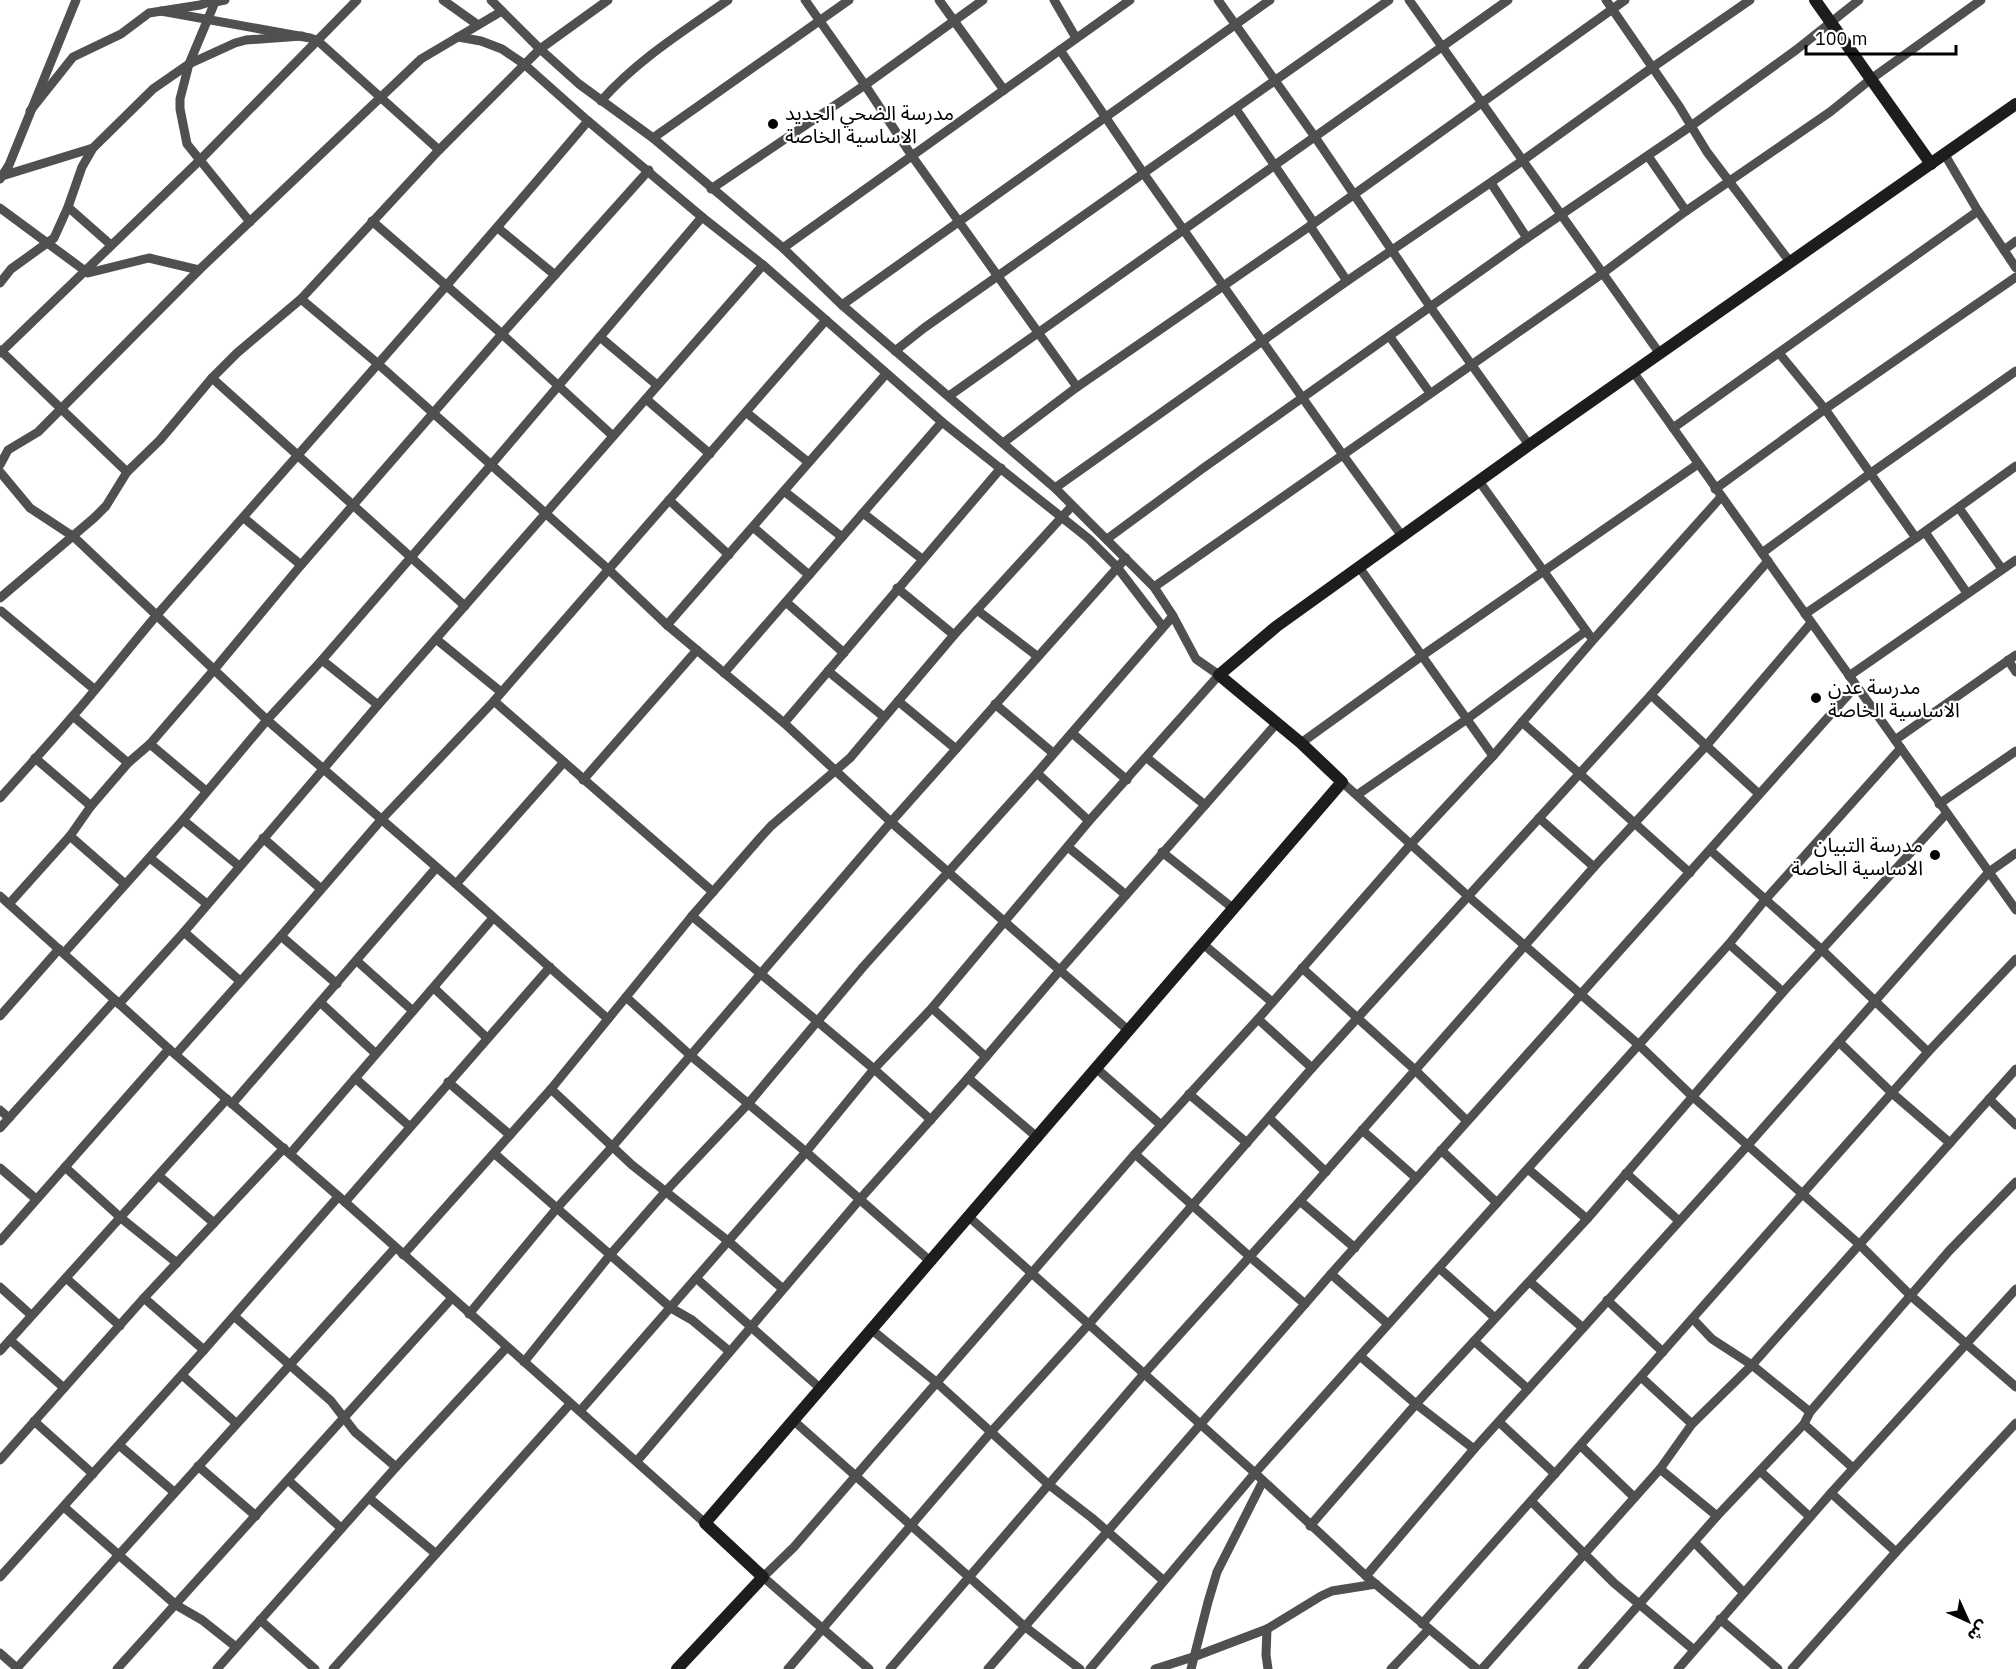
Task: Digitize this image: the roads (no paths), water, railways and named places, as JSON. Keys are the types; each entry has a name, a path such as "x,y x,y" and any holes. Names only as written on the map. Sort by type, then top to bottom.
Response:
{"main road":[{"path":"1815,0 1931,164"},
{"path":"676,1669 763,1577 705,1523 1097,1070 1342,782 1300,743 1219,675 1257,641 1529,445 2016,104"}],"street":[{"path":"1,178 9,165 76,0"},
{"path":"30,111 73,57 121,34 149,13 218,0"},
{"path":"218,0 189,64 180,99 184,138 250,222"},
{"path":"127,472 1,351 200,160 357,0"},
{"path":"443,0 478,25"},
{"path":"492,0 540,49 579,84 653,138 783,248 842,305 1055,488 1154,587 1196,659 1219,675 1089,821 932,1008 874,1069 806,1152 580,1412"},
{"path":"0,598 74,537 106,506 127,472 160,440 212,378 237,353 301,299 439,150 524,64 540,49 609,0"},
{"path":"602,101 621,79 728,0"},
{"path":"805,0 912,156 1077,387"},
{"path":"653,138 849,0"},
{"path":"939,0 1004,90"},
{"path":"711,189 865,85 983,0"},
{"path":"1054,0 1076,38"},
{"path":"783,248 1130,0"},
{"path":"1218,0 1470,364 1529,445"},
{"path":"842,305 1270,0"},
{"path":"895,351 997,276 1389,0"},
{"path":"1409,0 1660,354"},
{"path":"949,396 1508,0"},
{"path":"1606,0 1653,67 1707,152 1790,262"},
{"path":"1004,443 1077,387 1312,225 1625,0"},
{"path":"1055,488 1750,0"},
{"path":"1107,539 1527,238 1691,126 1796,50 1859,0"},
{"path":"1154,587 1830,112 1871,79 1979,1"},
{"path":"161,11 302,36 318,41 439,150"},
{"path":"0,465 8,450 38,432 199,270 420,59 502,11"},
{"path":"0,283 17,264 48,243 58,231 82,167 93,148 153,89 189,64 240,41 302,36"},
{"path":"458,37 481,41 501,49 524,64 702,217 764,265 942,422 1089,539 1117,567 1163,627"},
{"path":"1060,50 1144,174 1402,536"},
{"path":"1236,109 1347,281"},
{"path":"0,798 377,363 498,228 588,121"},
{"path":"1,178 93,148"},
{"path":"1945,155 1978,211 2016,268"},
{"path":"1648,156 1686,211"},
{"path":"649,170 352,506 150,744 128,764 91,806 70,836 3,901 705,1523"},
{"path":"1491,183 1527,238"},
{"path":"68,207 111,245"},
{"path":"0,208 84,271 93,272 149,258 199,270"},
{"path":"1673,428 1978,211"},
{"path":"0,1016 150,858 267,720 491,465 702,217"},
{"path":"372,221 502,334 613,436"},
{"path":"498,228 555,274"},
{"path":"2004,250 2016,241"},
{"path":"0,1128 184,932 378,705 764,265"},
{"path":"1716,489 1825,409 2016,277"},
{"path":"301,299 377,363 608,569 667,625 784,723 948,873 1129,1031"},
{"path":"0,1241 65,1167 281,936 381,820 494,701 826,320"},
{"path":"600,337 657,385"},
{"path":"1390,337 1430,393"},
{"path":"1779,353 1825,409 1916,538"},
{"path":"1762,553 1871,472 2016,371"},
{"path":"1634,373 2016,910"},
{"path":"667,625 886,374"},
{"path":"212,378 465,606"},
{"path":"646,399 710,454"},
{"path":"747,413 808,462"},
{"path":"724,673 942,422"},
{"path":"1300,743 1422,655 1698,464"},
{"path":"1805,614 2016,466"},
{"path":"784,723 1000,468"},
{"path":"0,472 30,508 74,537 267,720 608,1019"},
{"path":"1479,481 1593,640"},
{"path":"784,491 842,537"},
{"path":"869,1669 763,1577 856,1477 1161,1125 1258,1019 1411,844 1494,756 1593,640 1721,497"},
{"path":"669,500 729,555"},
{"path":"403,1255 551,1089 712,892 771,826 850,758 954,635 1072,506"},
{"path":"1849,676 2011,566 1959,508"},
{"path":"863,513 922,559"},
{"path":"244,518 301,565"},
{"path":"753,527 808,575"},
{"path":"1925,532 1967,594"},
{"path":"469,1314 556,1208 612,1147 891,822 1126,558"},
{"path":"788,1669 991,1432 1089,1324 1312,1068 1651,695 1768,561"},
{"path":"1359,567 1494,756"},
{"path":"16,586 0,612 94,689"},
{"path":"897,588 954,635"},
{"path":"786,602 844,653"},
{"path":"977,610 1037,656"},
{"path":"524,1362 610,1255 666,1191 748,1104 863,967 1037,773 1173,616"},
{"path":"890,1669 1143,1374 1326,1172 1414,1069 1594,867 1707,746 1811,623"},
{"path":"1357,795 1586,631"},
{"path":"436,639 501,692"},
{"path":"583,780 697,650"},
{"path":"1090,1669 1255,1473 1729,944 1898,744 2012,658 2016,672"},
{"path":"322,660 378,705"},
{"path":"828,671 884,717"},
{"path":"988,1669 1331,1274 1856,686"},
{"path":"1651,695 1759,794"},
{"path":"494,701 712,892"},
{"path":"898,701 956,749"},
{"path":"995,704 1053,753"},
{"path":"73,716 128,764"},
{"path":"1522,722 1690,873"},
{"path":"637,1461 860,1199 1277,723"},
{"path":"1072,733 1127,780"},
{"path":"150,744 206,791"},
{"path":"1939,804 2016,751"},
{"path":"35,758 91,806"},
{"path":"1147,758 1205,805"},
{"path":"456,884 564,762"},
{"path":"1037,773 1089,821"},
{"path":"1342,782 1469,897 1639,1045 1692,1096 1860,1245 1910,1295 2016,1388"},
{"path":"1310,1526 1416,1404 1587,1219 1821,949 1946,814"},
{"path":"1539,818 1594,867"},
{"path":"183,820 239,866"},
{"path":"70,836 125,884"},
{"path":"264,838 321,889"},
{"path":"1068,847 1125,895"},
{"path":"1710,850 1821,949 1928,1052"},
{"path":"1162,852 1233,909"},
{"path":"1366,1576 1474,1449 1748,1145 1989,872 2016,853"},
{"path":"150,858 207,904"},
{"path":"0,1351 321,1003 436,868"},
{"path":"692,916 874,1069 930,1120"},
{"path":"0,1460 144,1298 355,1078 493,918"},
{"path":"184,932 240,981"},
{"path":"281,936 337,984"},
{"path":"1203,944 1272,1002"},
{"path":"1729,944 1783,992"},
{"path":"1391,1669 1556,1474 1802,1194 1928,1052 2016,959"},
{"path":"357,962 413,1011"},
{"path":"0,1577 550,967"},
{"path":"1302,968 1414,1069 1467,1121"},
{"path":"434,988 487,1038"},
{"path":"626,997 690,1055 806,1152 931,1262"},
{"path":"321,1003 375,1053"},
{"path":"932,1008 986,1057"},
{"path":"1258,1019 1312,1068"},
{"path":"1839,1042 1892,1093 1950,1143"},
{"path":"1482,1669 1660,1469 1692,1424 1752,1365 2016,1069"},
{"path":"1097,1070 1161,1125"},
{"path":"355,1078 408,1126"},
{"path":"968,1078 1038,1138"},
{"path":"448,1082 510,1136"},
{"path":"551,1089 640,1172 728,1241 783,1289"},
{"path":"1189,1094 1247,1143"},
{"path":"1989,1099 2016,1125"},
{"path":"0,1110 9,1118"},
{"path":"1269,1118 1326,1172"},
{"path":"1362,1130 1416,1178"},
{"path":"1441,1150 1497,1203"},
{"path":"495,1154 671,1308 692,1320 729,1351"},
{"path":"1136,1154 1305,1304"},
{"path":"65,1167 121,1218 177,1263"},
{"path":"0,1168 36,1199"},
{"path":"1528,1169 1587,1219"},
{"path":"1626,1173 1679,1221"},
{"path":"159,1176 214,1223"},
{"path":"1582,1669 1717,1516 1761,1473 1804,1424 1810,1412 1949,1251 2013,1193 2016,1182"},
{"path":"1300,1201 1355,1248"},
{"path":"969,1217 1255,1473 1366,1576 1477,1669"},
{"path":"1,1654 17,1669 395,1248"},
{"path":"1439,1268 1495,1318"},
{"path":"1331,1274 1388,1324"},
{"path":"66,1278 120,1326"},
{"path":"696,1278 821,1389"},
{"path":"1530,1282 1583,1328"},
{"path":"0,1287 31,1315"},
{"path":"1678,1669 1853,1468 2016,1289"},
{"path":"144,1298 204,1350"},
{"path":"117,1669 452,1298"},
{"path":"1607,1300 1663,1352"},
{"path":"234,1316 331,1401 356,1432 396,1467"},
{"path":"1693,1319 1712,1339 1752,1365 1810,1412"},
{"path":"872,1330 936,1382 1048,1484 1163,1580"},
{"path":"10,1340 64,1388"},
{"path":"1474,1341 1528,1389"},
{"path":"216,1669 396,1467 507,1347"},
{"path":"1360,1356 1474,1449"},
{"path":"182,1375 236,1423"},
{"path":"1641,1377 1692,1424"},
{"path":"333,1669 570,1404"},
{"path":"34,1421 93,1474"},
{"path":"794,1421 1024,1626 1080,1669"},
{"path":"1499,1422 1556,1474"},
{"path":"1792,1669 1896,1552 2016,1423"},
{"path":"1804,1424 1853,1468"},
{"path":"0,1443 9,1450"},
{"path":"118,1445 174,1492"},
{"path":"1581,1446 1634,1497"},
{"path":"198,1466 256,1516"},
{"path":"1660,1469 1717,1516"},
{"path":"1761,1473 1810,1517"},
{"path":"288,1480 341,1528"},
{"path":"1191,1669 1217,1572 1263,1481"},
{"path":"1831,1493 1896,1552"},
{"path":"369,1498 435,1553"},
{"path":"1532,1502 1583,1554 1694,1650"},
{"path":"64,1507 176,1605 202,1620 236,1647"},
{"path":"1695,1543 1743,1592"},
{"path":"1155,1669 1267,1629 1332,1591 1376,1584"},
{"path":"1720,1619 1778,1669"},
{"path":"260,1620 315,1669"},
{"path":"1267,1629 1268,1669"}],"place":[{"name":"مدرسة الضحي الجديد الاساسية الخاصة","path":"773,124"},
{"name":"مدرسة عدن الاساسية الخاصة","path":"1816,698"},
{"name":"مدرسة التبيان الاساسية الخاصة","path":"1935,855"}]}
